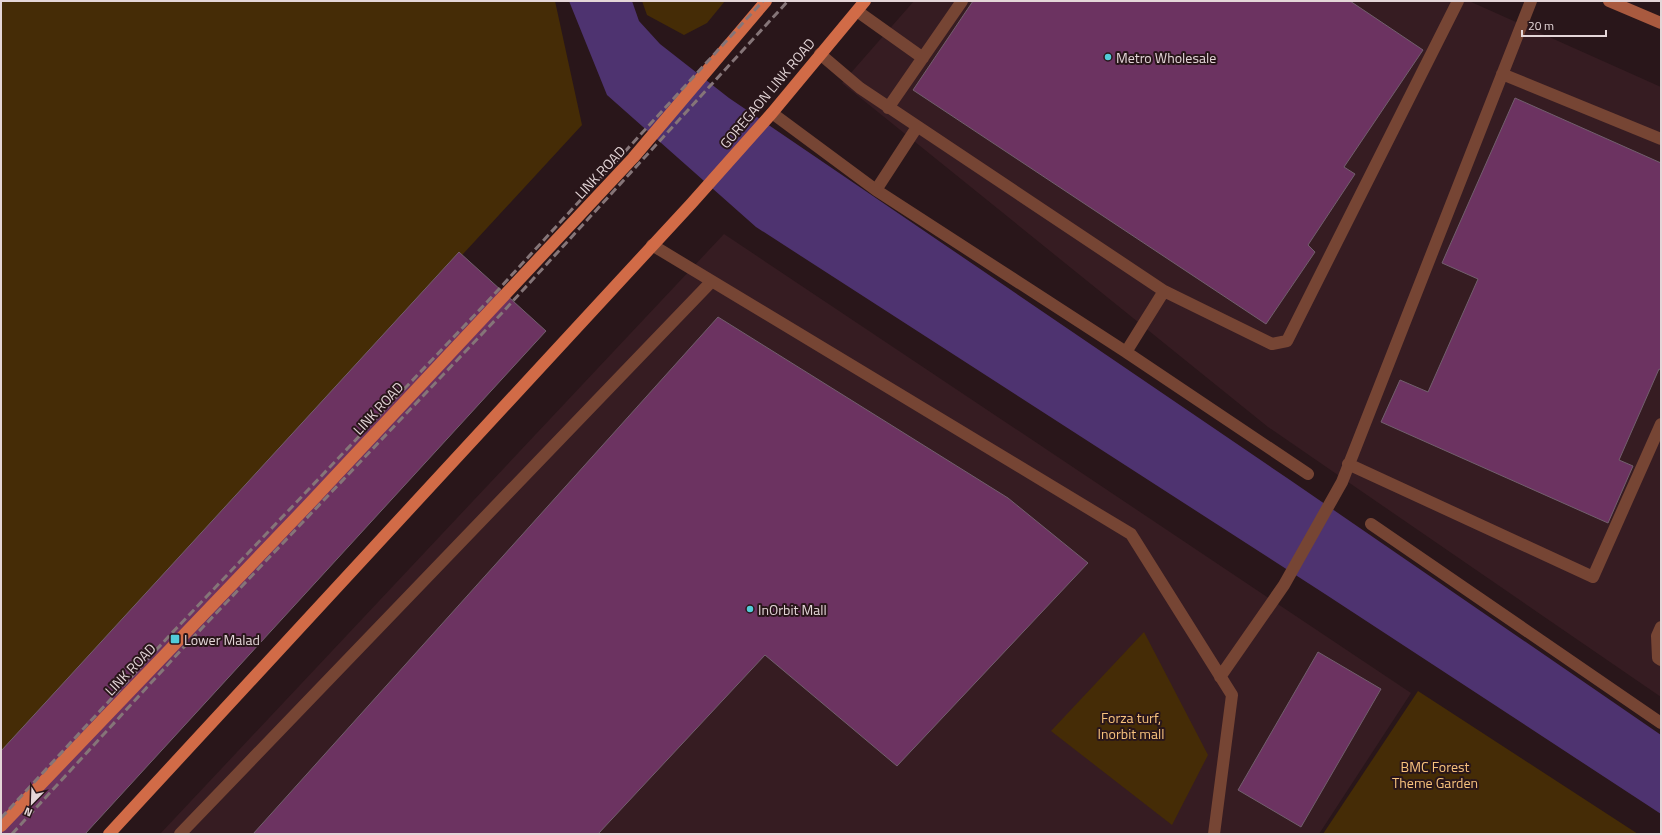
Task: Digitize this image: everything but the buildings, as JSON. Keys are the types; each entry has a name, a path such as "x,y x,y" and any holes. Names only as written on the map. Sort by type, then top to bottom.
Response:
{"main road":[{"name":"LINK ROAD","path":"1,826 310,503 633,158 766,1"},
{"name":"GOREGAON LINK ROAD","path":"652,245 691,204 769,115 865,1"},
{"path":"110,834 652,245"}],"street":[{"path":"1609,1 1661,23"}],"lane":[{"path":"888,108 962,1"},
{"path":"820,54 860,88 888,108 1164,292 1272,344 1287,341 1458,1"},
{"path":"1220,677 1284,585 1342,482 1531,1"},
{"path":"857,11 922,58"},
{"path":"1502,74 1661,139"},
{"path":"769,115 876,190 1126,352 1308,474"},
{"path":"876,190 917,127"},
{"path":"652,245 1131,534 1232,695 1214,834"},
{"path":"180,834 712,281"},
{"path":"1126,352 1164,292"},
{"path":"1348,464 1593,577 1661,424"},
{"path":"1371,524 1661,723"},
{"path":"1661,627 1657,636 1658,658 1661,660"}],"shaded area":[{"path":"569,1 632,1 639,21 660,44 729,98 1661,735 1661,814 1325,594 756,227 607,95"},
{"path":"914,1 1469,1 1661,87 1661,697 1268,427 842,83"},
{"name":"InOrbit Mall","path":"724,234 1411,693 1319,834 160,834"}],"green space":[{"path":"1,1 555,1 582,125 1,755"},
{"path":"642,1 725,1 707,23 684,35 647,15"},
{"name":"Forza turf, Inorbit mall","path":"1144,632 1208,755 1172,825 1051,731"},
{"name":"BMC Forest Theme Garden","path":"1418,691 1638,834 1323,834"}],"railway":[{"path":"1,818 170,635 487,302 763,1"},
{"path":"12,834 184,647 501,314 788,1"}],"place":[{"name":"Metro Wholesale","path":"1108,57"},
{"name":"InOrbit Mall","path":"750,609"},
{"name":"Lower Malad","path":"175,639"}]}
